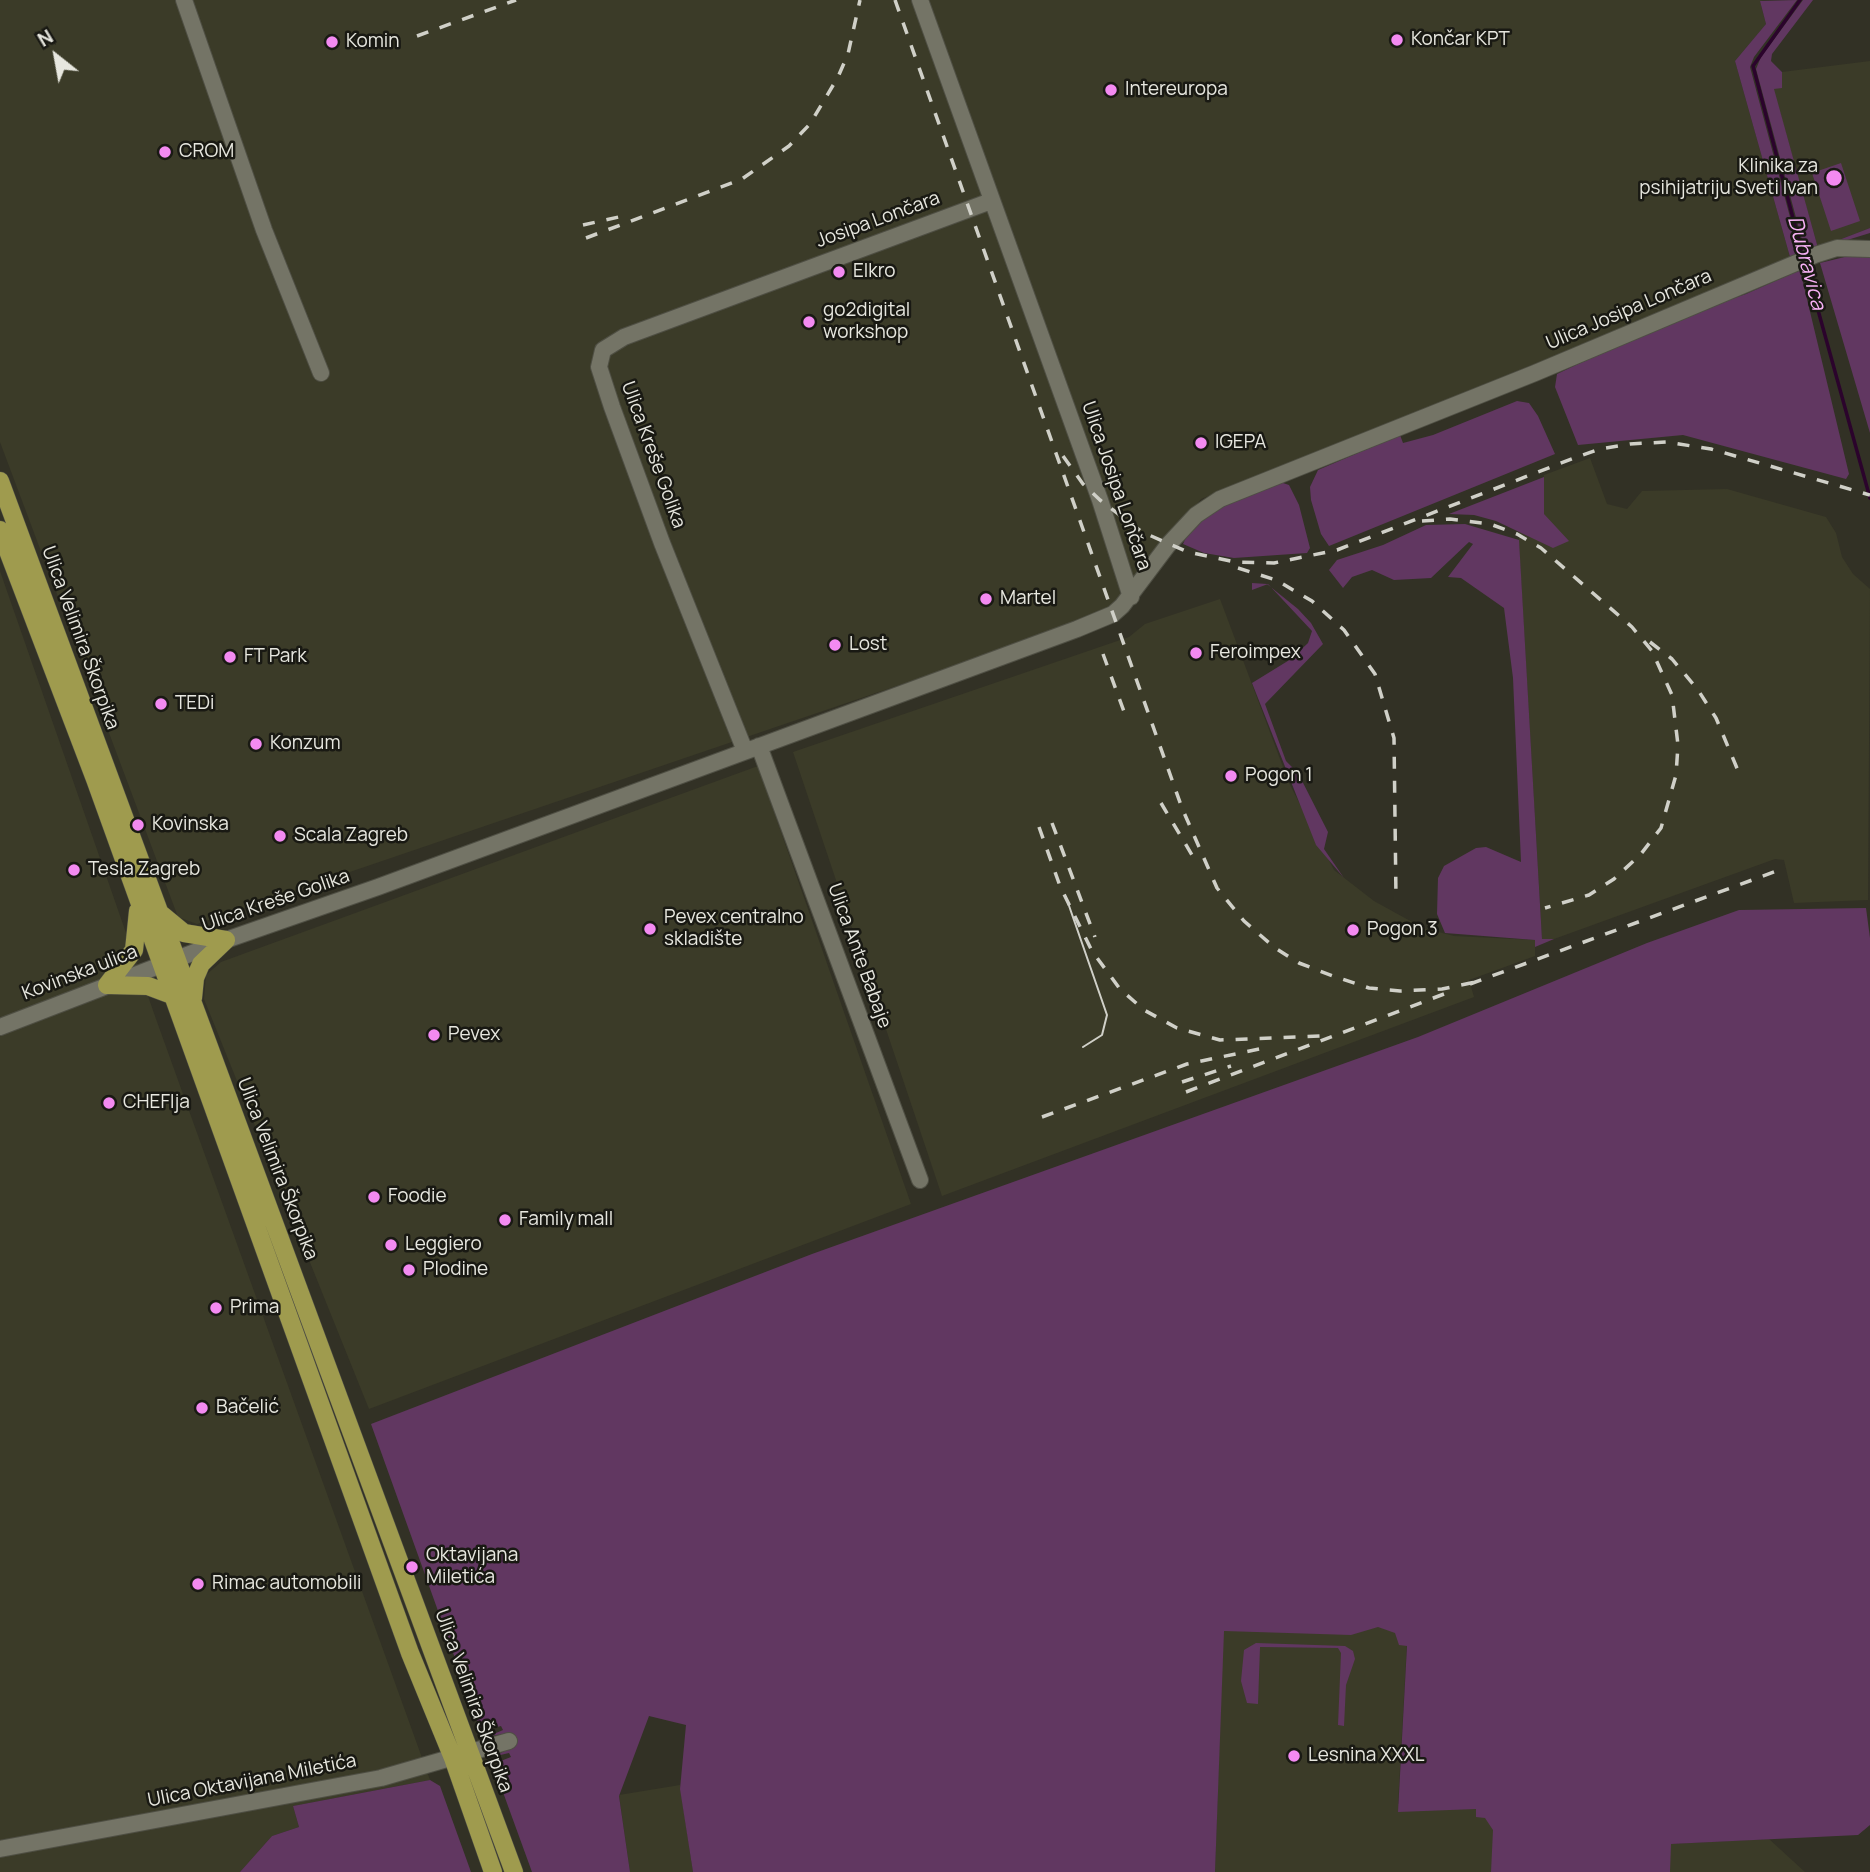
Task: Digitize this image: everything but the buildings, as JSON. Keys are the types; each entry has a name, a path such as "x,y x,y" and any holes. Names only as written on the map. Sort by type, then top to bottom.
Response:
{"main road":[{"name":"Ulica Velimira Škorpika","path":"0,481 157,909 169,962 172,995 410,1653 453,1758 493,1872"},
{"name":"Ulica Velimira Škorpika","path":"0,530 137,895 193,1005 514,1872"},
{"path":"107,985 134,950 138,934 137,895"},
{"path":"157,909 184,933 226,940"},
{"path":"193,1005 195,978 201,964 226,940"},
{"path":"107,985 148,986 172,995"}],"street":[{"path":"184,0 264,230 321,373"},
{"name":"Ulica Josipa Lončara","path":"920,0 1100,500 1131,597"},
{"name":"Josipa Lončara","path":"780,279 991,201"},
{"name":"Ulica Josipa Lončara","path":"1131,597 1168,545 1196,515 1220,499 1535,373 1815,255 1837,248 1870,248"},
{"name":"Ulica Kreše Golika","path":"752,748 662,543 599,367 603,351 624,337 780,279"},
{"name":"Ulica Kreše Golika","path":"169,962 1077,629 1113,614 1131,597"},
{"name":"Ulica Ante Babaje","path":"752,748 920,1180"},
{"name":"Kovinska ulica","path":"0,1027 169,962"},
{"name":"Ulica Oktavijana Miletića","path":"0,1849 381,1778 509,1741"}],"shaded area":[{"path":"0,0 1764,0 1760,1 1766,24 1735,61 1790,257 1788,261 1201,499 1108,614 197,924 178,917 0,442"},
{"path":"1797,0 1754,57 1750,67 1798,247 1799,254 1788,261 1790,257 1735,61 1766,24 1760,1"},
{"path":"1803,0 1813,0 1772,54 1771,61 1782,72 1782,88 1774,89 1818,248 1870,228 1870,233 1818,249 1805,251 1756,69 1761,57"},
{"name":"Klinika za psihijatriju Sveti Ivan","path":"1870,61 1870,228 1818,248 1773,88 1782,88 1782,72"},
{"path":"1841,163 1860,221 1831,231 1812,173"},
{"path":"1857,254 1870,257 1870,433 1820,263"},
{"path":"1800,270 1849,474 1846,479 1683,435 1578,445 1555,387 1557,374 1671,320 1746,294"},
{"path":"1517,401 1529,403 1538,416 1555,454 1329,546 1321,534 1311,500 1310,487 1318,470 1400,435 1403,443 1433,435"},
{"path":"1590,458 1607,504 1627,509 1642,491 1727,489 1826,517 1836,533 1842,557 1853,574 1870,589 1868,900 1794,903 1784,860 1775,859 1554,939 1542,939 1518,527 1544,523 1544,475"},
{"path":"1544,477 1544,514 1569,541 1553,548 1496,521 1474,515 1449,514"},
{"path":"1280,482 1289,485 1299,505 1310,548 1307,553 1234,558 1204,553 1183,544 1189,531 1219,505"},
{"path":"1465,524 1519,540 1542,939 1554,939 1535,947 1535,940 1445,933 1437,914 1438,878 1444,866 1476,848 1486,847 1521,862 1513,678 1504,608 1461,578 1448,577 1473,544 1469,542 1431,578 1394,580 1372,570 1352,577 1343,588 1329,570 1337,560 1383,545 1426,525"},
{"path":"0,571 156,1019 430,1780 293,1806 299,1827 272,1836 240,1872 0,1872"},
{"path":"1252,583 1267,584 1252,590"},
{"path":"1271,587 1311,623 1323,644 1265,704 1286,761 1298,773 1328,832 1324,849 1344,878 1316,845 1252,683 1291,659 1308,643 1312,631"},
{"path":"1220,599 1289,783 1334,870 1374,901 1423,928 1454,936 1535,940 1535,956 1469,980 1474,997 942,1196 793,752 1129,637 1145,624"},
{"path":"758,766 911,1204 369,1409 204,999 206,975 221,962"},
{"path":"1866,908 1870,938 1870,1825 1858,1835 1671,1844 1670,1872 1491,1872 1493,1830 1485,1818 1476,1817 1476,1809 1398,1812 1407,1646 1399,1645 1395,1633 1378,1627 1351,1635 1224,1631 1215,1872 693,1872 680,1789 686,1725 649,1716 619,1796 630,1872 532,1872 496,1773 498,1762 511,1757 509,1753 496,1756 509,1748 505,1734 489,1736 503,1730 501,1726 485,1730 480,1728 371,1424 812,1254 1418,1037 1647,943 1739,910"},
{"path":"1408,1624 1398,1804 1510,1803 1506,1872 1215,1872 1223,1631 1354,1629"},
{"path":"1256,1643 1345,1646 1353,1651 1355,1659 1346,1685 1344,1726 1338,1725 1341,1653 1338,1648 1260,1647 1258,1704 1247,1703 1241,1681 1244,1650"},
{"path":"430,1780 440,1786 471,1872 240,1872 272,1836 299,1827 293,1806"},
{"path":"680,1785 693,1872 630,1872 619,1795"},
{"path":"1769,1839 1805,1872 1670,1872 1670,1844"}],"waterway":[{"name":"Dubravica","path":"1800,0 1753,66 1803,256"},
{"name":"Dubravica","path":"1805,263 1870,498"}],"tram line":[{"path":"1067,900 1107,1015 1102,1035 1083,1047"}],"railway":[{"path":"417,36 516,0"},
{"path":"586,238 742,179 789,146 810,124 838,77 848,54 860,0"},
{"path":"895,0 1182,808 1217,888 1244,921 1275,948 1299,963 1333,976 1369,988 1400,991 1442,989 1480,981"},
{"path":"583,225 623,216"},
{"path":"1063,456 1083,484 1142,532 1188,552 1235,562 1274,563 1337,550 1574,458 1600,449 1630,444 1666,442 1711,449 1870,495"},
{"path":"1422,521 1450,519 1490,524 1517,534 1541,548 1632,627 1652,651 1672,695 1678,745 1676,775 1661,828 1641,854 1614,879 1589,895 1545,908"},
{"path":"1238,568 1276,580 1312,601 1344,630 1375,674 1394,738 1396,898"},
{"path":"1650,642 1672,659 1698,690 1716,718 1739,773"},
{"path":"1103,654 1126,717"},
{"path":"1161,803 1195,860"},
{"path":"1052,823 1095,937"},
{"path":"1039,827 1060,886 1092,951 1120,989 1144,1010 1177,1028 1220,1040 1320,1036"},
{"path":"1470,984 1782,869"},
{"path":"1186,1092 1444,994"},
{"path":"1042,1117 1187,1064 1269,1047"},
{"path":"1182,1082 1231,1066"}],"place":[{"name":"Končar KPT","path":"1397,40"},
{"name":"Komin","path":"332,42"},
{"name":"Intereuropa","path":"1111,90"},
{"name":"CROM","path":"165,152"},
{"name":"Klinika za psihijatriju Sveti Ivan","path":"1834,178"},
{"name":"Elkro","path":"839,272"},
{"name":"go2digital workshop","path":"809,322"},
{"name":"IGEPA","path":"1201,443"},
{"name":"Martel","path":"986,599"},
{"name":"Lost","path":"835,645"},
{"name":"Feroimpex","path":"1196,653"},
{"name":"FT Park","path":"230,657"},
{"name":"TEDi","path":"161,704"},
{"name":"Konzum","path":"256,744"},
{"name":"Pogon 1","path":"1231,776"},
{"name":"Kovinska","path":"138,825"},
{"name":"Scala Zagreb","path":"280,836"},
{"name":"Tesla Zagreb","path":"74,870"},
{"name":"Pevex centralno skladište","path":"650,929"},
{"name":"Pogon 3","path":"1353,930"},
{"name":"Pevex","path":"434,1035"},
{"name":"CHEFlja","path":"109,1103"},
{"name":"Foodie","path":"374,1197"},
{"name":"Family mall","path":"505,1220"},
{"name":"Leggiero","path":"391,1245"},
{"name":"Plodine","path":"409,1270"},
{"name":"Prima","path":"216,1308"},
{"name":"Bačelić","path":"202,1408"},
{"name":"Oktavijana Miletića","path":"412,1567"},
{"name":"Rimac automobili","path":"198,1584"},
{"name":"Lesnina XXXL","path":"1294,1756"}]}
